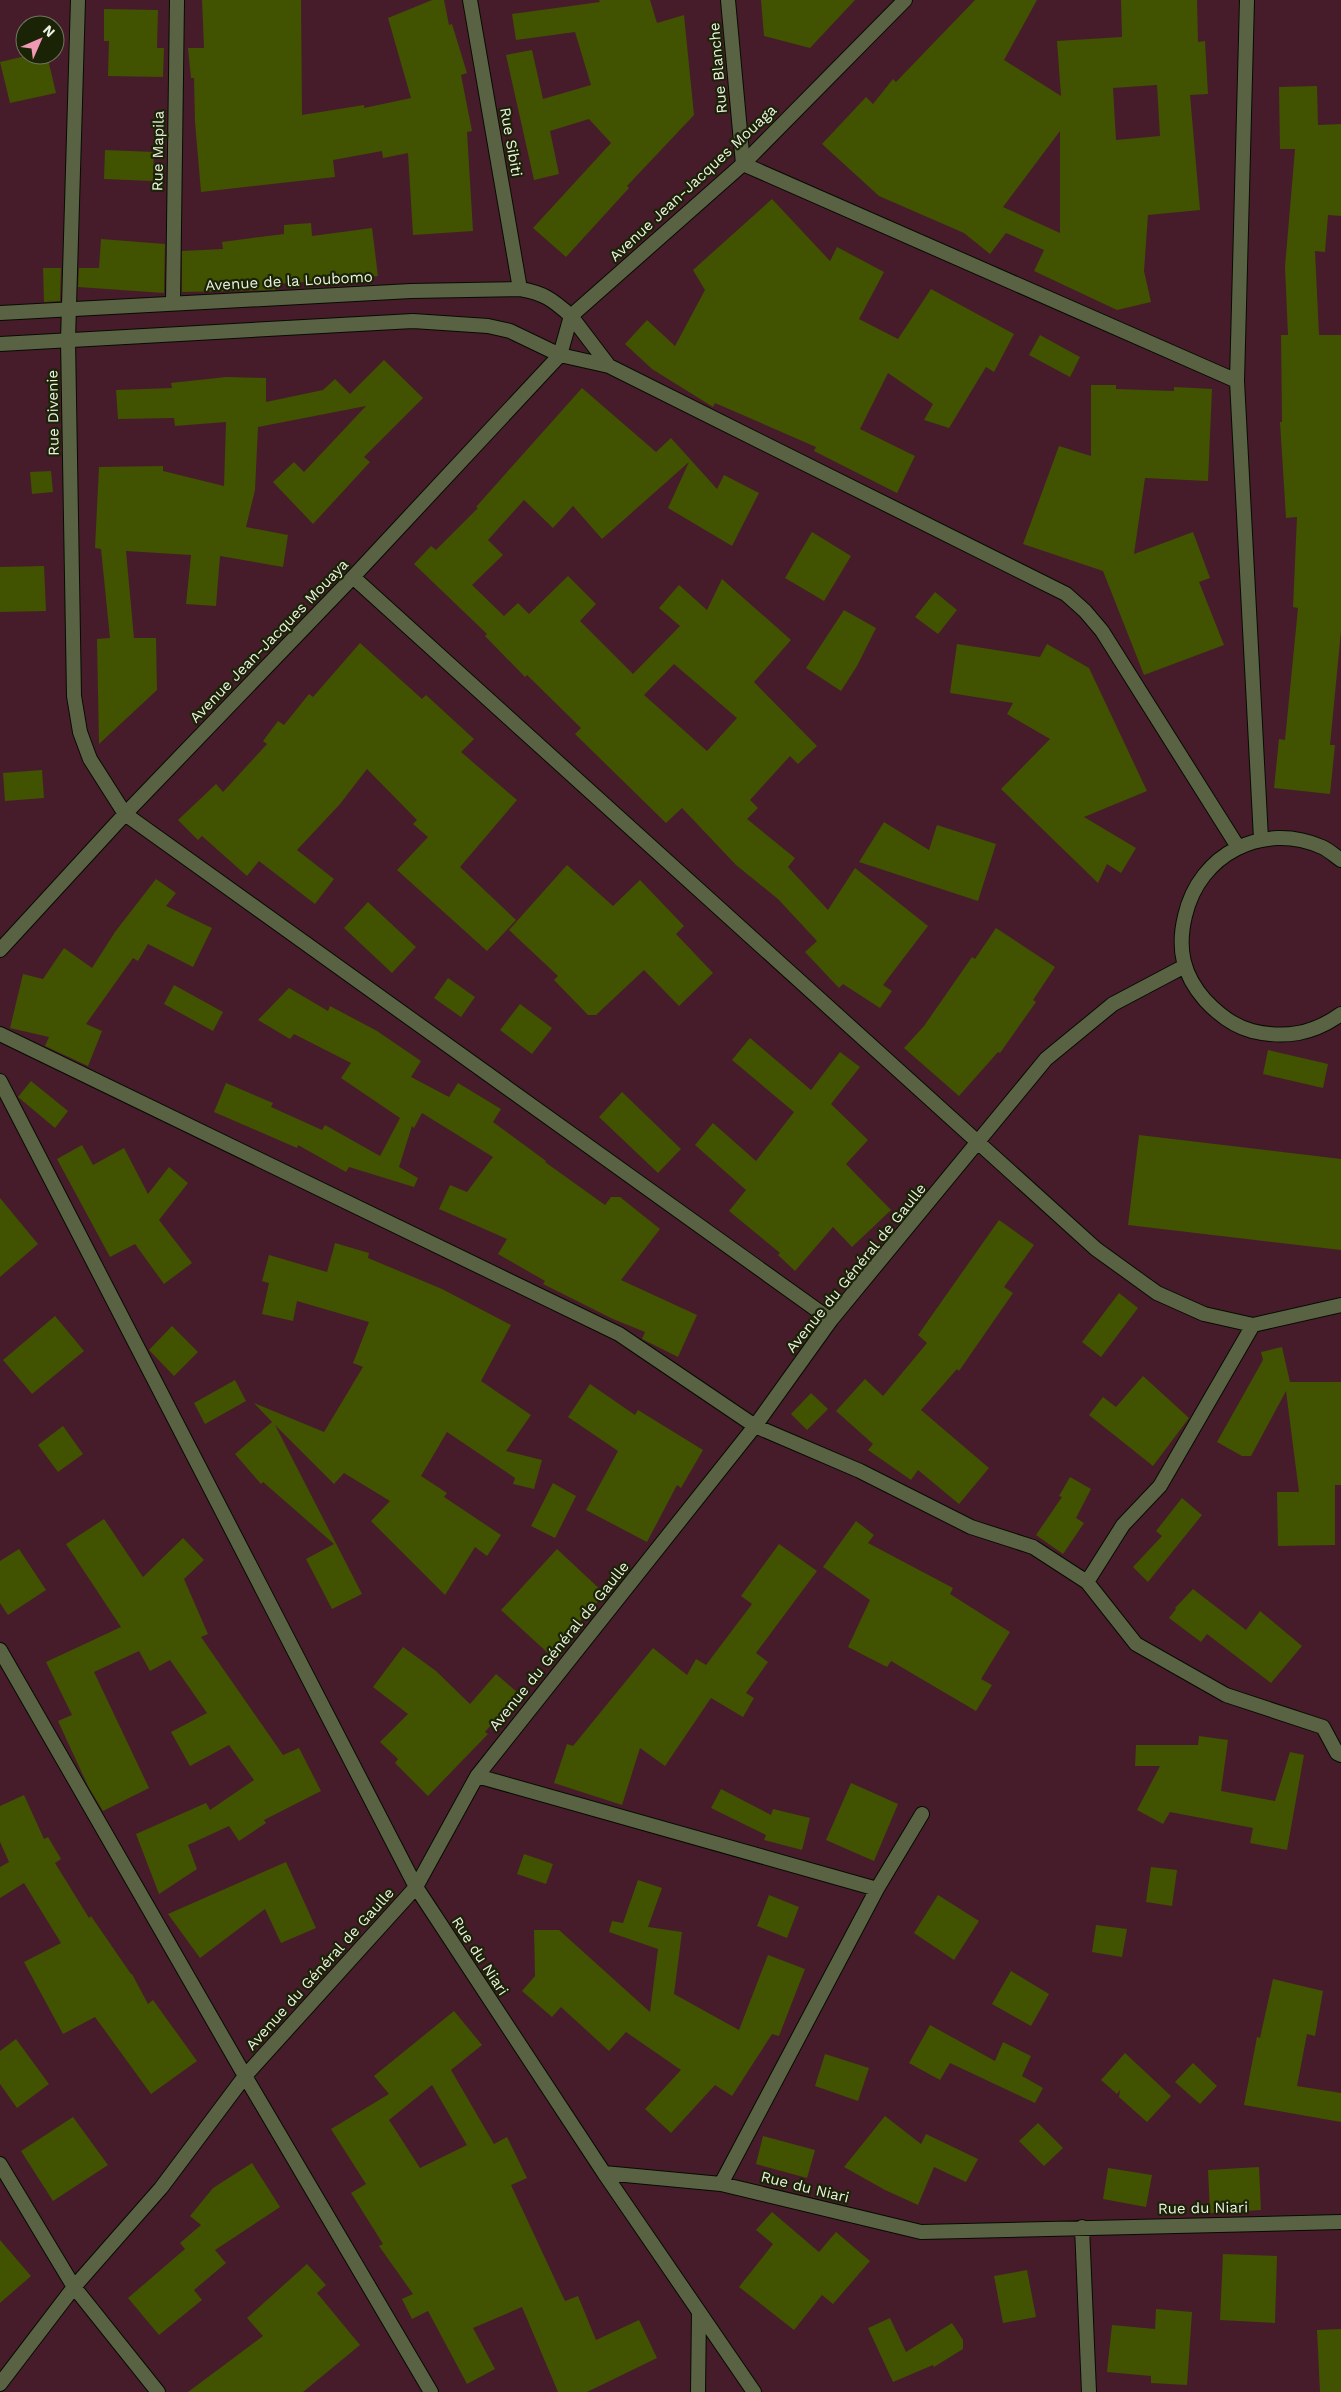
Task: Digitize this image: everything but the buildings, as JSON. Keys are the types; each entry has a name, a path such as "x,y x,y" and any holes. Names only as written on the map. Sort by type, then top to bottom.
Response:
{"street":[{"name":"Rue Divenie","path":"78,0 68,340 74,696 80,732 90,760 125,814"},
{"name":"Rue Mapila","path":"173,303 177,0"},
{"name":"Rue Sibiti","path":"470,0 520,289"},
{"name":"Rue Blanche","path":"728,0 743,164"},
{"name":"Avenue Jean-Jacques Mouaga","path":"571,316 743,164 905,0"},
{"path":"1247,0 1237,381 1261,839"},
{"path":"743,164 1237,381"},
{"name":"Avenue de la Loubomo","path":"0,313 428,290 520,289 536,292 552,299 571,316 608,366"},
{"path":"560,355 571,316"},
{"path":"0,344 413,321 488,326 510,331 560,355 608,366 1066,594 1085,611 1102,632 1238,847"},
{"name":"Avenue Jean-Jacques Mouaya","path":"0,950 125,814 353,578 560,355"},
{"path":"353,578 978,1144 1096,1248 1157,1293 1204,1314 1253,1325 1341,1305"},
{"path":"125,814 831,1320"},
{"path":"1341,860 1323,848 1292,838 1261,839 1238,847 1209,868 1189,897 1181,932 1183,967 1199,992 1218,1013 1242,1028 1270,1035 1298,1034 1326,1025 1341,1014"},
{"name":"Avenue du Général de Gaulle","path":"0,2384 74,2287 161,2188 245,2076 416,1887 477,1776 755,1426 831,1320 978,1144 1046,1059 1113,1004 1183,967"},
{"path":"0,1034 619,1334 755,1426 860,1471 971,1526 1033,1547 1087,1582 1136,1644 1226,1695 1323,1727 1337,1753 1341,1755"},
{"name":"Rue du Niari","path":"0,1080 416,1887 604,2173 721,2184 921,2232 1341,2222"},
{"path":"1087,1582 1124,1525 1160,1486 1253,1325"},
{"path":"0,1650 245,2076 431,2392"},
{"path":"477,1776 878,1889"},
{"path":"721,2184 878,1889 922,1814"},
{"path":"0,2164 74,2287 158,2392"},
{"path":"604,2173 754,2392"},
{"path":"1082,2227 1089,2392"},
{"path":"698,2392 699,2312"}],"shaded area":[{"path":"0,0 1341,0 1341,2392 0,2392"}]}
